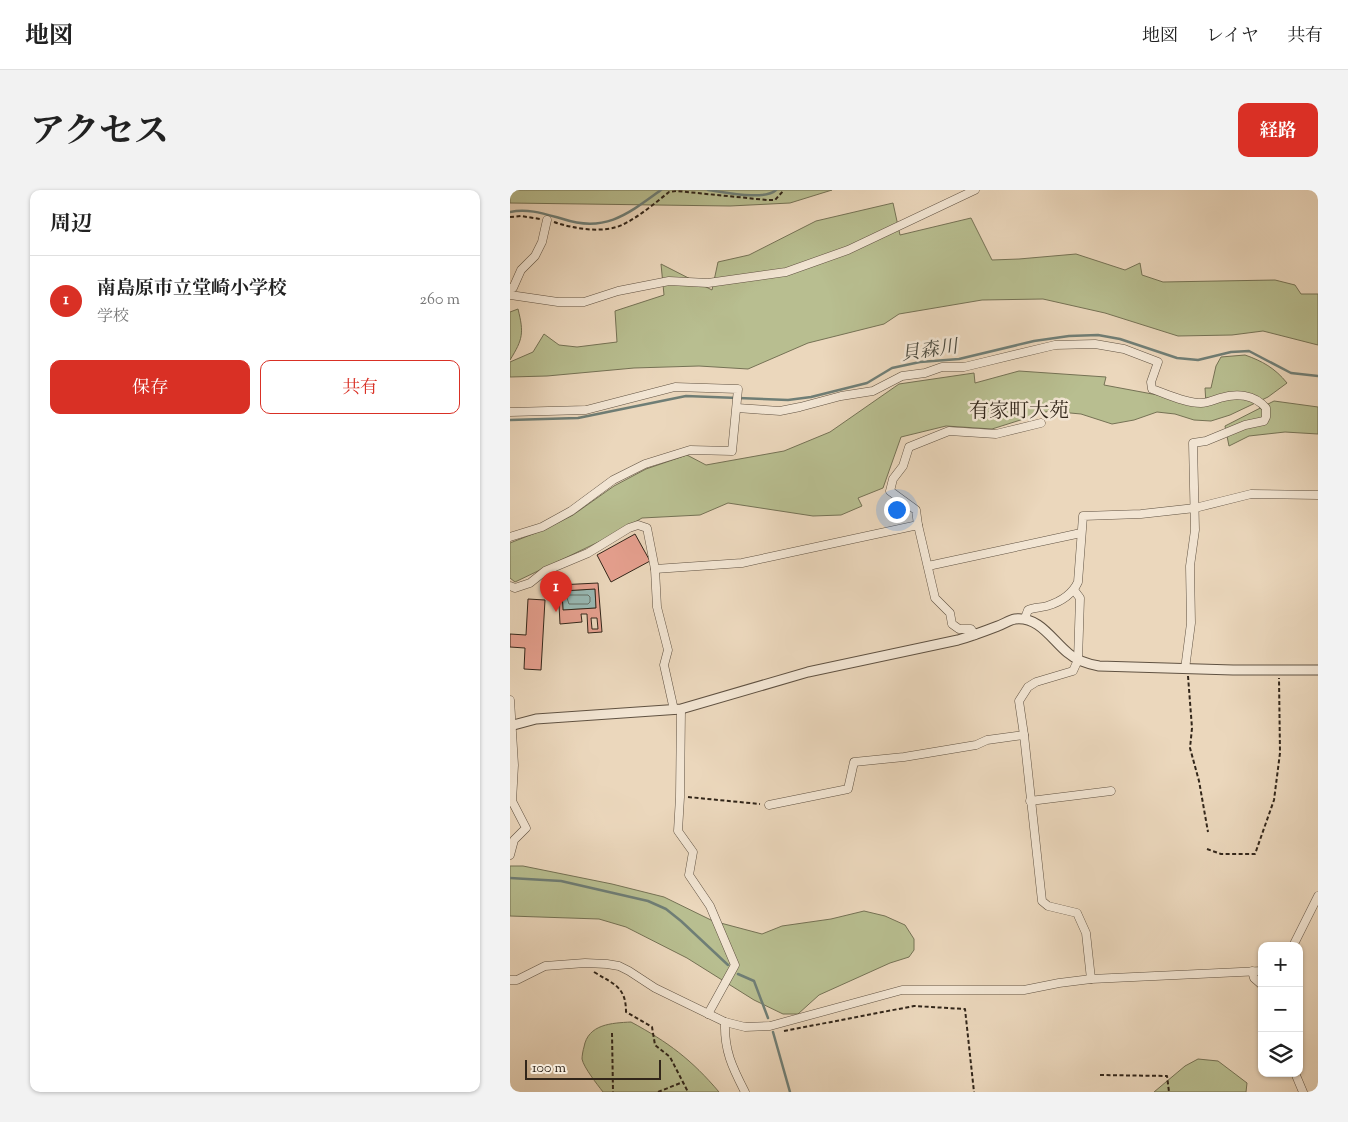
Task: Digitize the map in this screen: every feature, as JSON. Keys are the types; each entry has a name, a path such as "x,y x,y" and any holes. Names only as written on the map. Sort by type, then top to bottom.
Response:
{"street":[{"path":"510,295 558,302 584,302 618,291 669,281 708,283 786,272 848,250 975,190"},
{"path":"510,288 513,288 521,270 535,256 542,242 548,220"},
{"path":"737,406 780,410 800,408 841,396 873,391 902,376 925,373 942,367 964,367 1055,345 1095,344 1124,349 1158,362 1151,382 1152,389 1193,402 1203,403 1226,396 1246,396 1256,399 1266,408 1264,421 1258,424 1245,425 1206,441 1193,443 1195,508 1190,566 1191,623 1186,669"},
{"path":"510,412 586,410 675,387 738,390 732,451 690,450 645,464 612,480 570,511 542,527 510,537"},
{"path":"975,635 971,629 959,629 952,624 950,613 935,598 916,510 890,491 893,479 903,466 909,447 949,430 996,434 1041,423"},
{"path":"1025,618 1028,610 1046,606 1066,597 1074,590 1078,582 1083,516 1141,514 1195,508 1251,494 1318,495"},
{"path":"510,586 516,588 530,583 546,570 588,553 629,528 638,525 647,528 655,569 658,607 668,650 664,665 678,710 680,797 678,831 693,852 689,875 710,906 735,965 708,1014"},
{"path":"655,569 742,563 918,525"},
{"path":"928,566 1081,533"},
{"path":"1074,590 1080,598 1078,660 1073,671 1036,682 1028,688 1019,701 1042,901 1048,906 1078,913 1086,933 1091,979"},
{"path":"511,726 536,719 678,710 808,672 975,635 1013,619 1025,618 1039,625 1078,660 1100,666 1279,671 1318,670"},
{"path":"510,700 514,765 512,801 526,828 514,840 510,855"},
{"path":"769,805 848,790 854,762 904,757 976,745 988,740 1024,735"},
{"path":"1030,801 1111,791"},
{"path":"1295,942 1318,896"},
{"path":"510,980 517,980 545,966 585,963 619,966 655,988 708,1014 725,1022 745,1027 770,1026 902,990 1024,990 1091,979 1258,971"},
{"path":"1252,971 1254,978 1258,982"},
{"path":"725,1022 724,1041 742,1090"},
{"path":"1297,1077 1303,1092"}],"path":[{"path":"510,217 521,216 548,220 584,230 603,229 622,226 669,192 677,191 775,200 784,190"},
{"path":"1186,669 1192,728 1190,748 1199,781 1208,832"},
{"path":"1207,849 1220,854 1255,854 1274,800 1280,753 1279,671"},
{"path":"680,797 769,805"},
{"path":"585,963 586,967 622,990 626,1000 626,1012 652,1027 656,1044 670,1057 688,1092"},
{"path":"770,1026 785,1032 914,1006 965,1009 974,1092"},
{"path":"612,1033 613,1092"},
{"path":"1100,1075 1167,1076 1169,1092"},
{"path":"658,1092 683,1082"}],"green space":[{"path":"510,190 832,190 790,203 730,206 510,203"},
{"path":"893,203 900,235 971,218 992,260 1076,254 1125,270 1140,263 1142,275 1163,282 1275,280 1295,285 1301,294 1318,294 1318,345 1263,331 1232,335 1178,336 1105,313 1043,299 982,300 899,314 884,324 808,343 748,369 699,366 634,368 547,376 510,377 510,362 533,352 544,334 559,345 577,347 617,342 615,311 664,295 661,264 712,290 718,262 749,255 816,221"},
{"path":"518,309 522,330 518,347 510,360 510,312"},
{"path":"1245,355 1268,366 1287,383 1268,397 1230,415 1211,421 1194,420 1175,414 1157,412 1134,420 1112,424 1081,414 1049,411 992,429 946,426 901,437 883,488 858,498 862,506 841,515 813,516 728,503 700,515 642,518 611,536 515,582 510,578 510,543 543,530 573,515 614,486 646,469 687,455 706,465 784,451 830,432 899,384 974,373 975,383 1019,371 1106,377 1104,385 1206,404 1205,388 1211,388 1216,366 1221,357"},
{"path":"1274,401 1318,407 1318,434 1285,432 1249,436 1229,446 1225,426"},
{"path":"510,866 523,866 612,884 664,897 713,921 762,934 782,926 831,919 864,911 885,916 905,925 914,939 914,950 909,957 890,963 819,995 798,1014 783,1014 754,1000 687,958 626,927 599,919 510,916"},
{"path":"631,1022 679,1052 719,1092 603,1092 583,1063 583,1050 586,1039 602,1026"},
{"path":"1198,1059 1218,1061 1247,1083 1246,1092 1154,1092 1185,1066"}],"water":[{"path":"595,589 596,608 563,610 562,591"}],"building":[{"path":"635,534 650,561 611,582 597,555"},
{"path":"598,583 602,632 588,633 587,614 581,614 582,622 560,624 558,585","holes":["595,589 596,608 563,610 562,591","591,618 597,618 598,629 592,629"]},
{"path":"528,599 545,600 541,670 524,669 525,648 510,647 510,634 526,635"}],"waterway":[{"path":"510,212 536,212 578,223 591,224 615,219 638,207 661,190"},
{"path":"708,190 753,195 763,195 776,190"},
{"name":"貝森川","path":"510,420 578,418 686,396 788,400 811,397 867,383 892,368 920,362 959,359 1034,341 1069,336 1098,335 1120,339 1177,358 1198,360 1231,352 1249,351 1291,373 1318,376"},
{"path":"510,878 561,881 648,901 666,909 728,965"},
{"path":"738,974 754,981 768,1018"},
{"path":"773,1032 790,1092"}],"place":[{"name":"南島原市立堂崎小学校","path":"556,612"}],"district":[{"name":"有家町大苑","path":"1019,410"}]}
